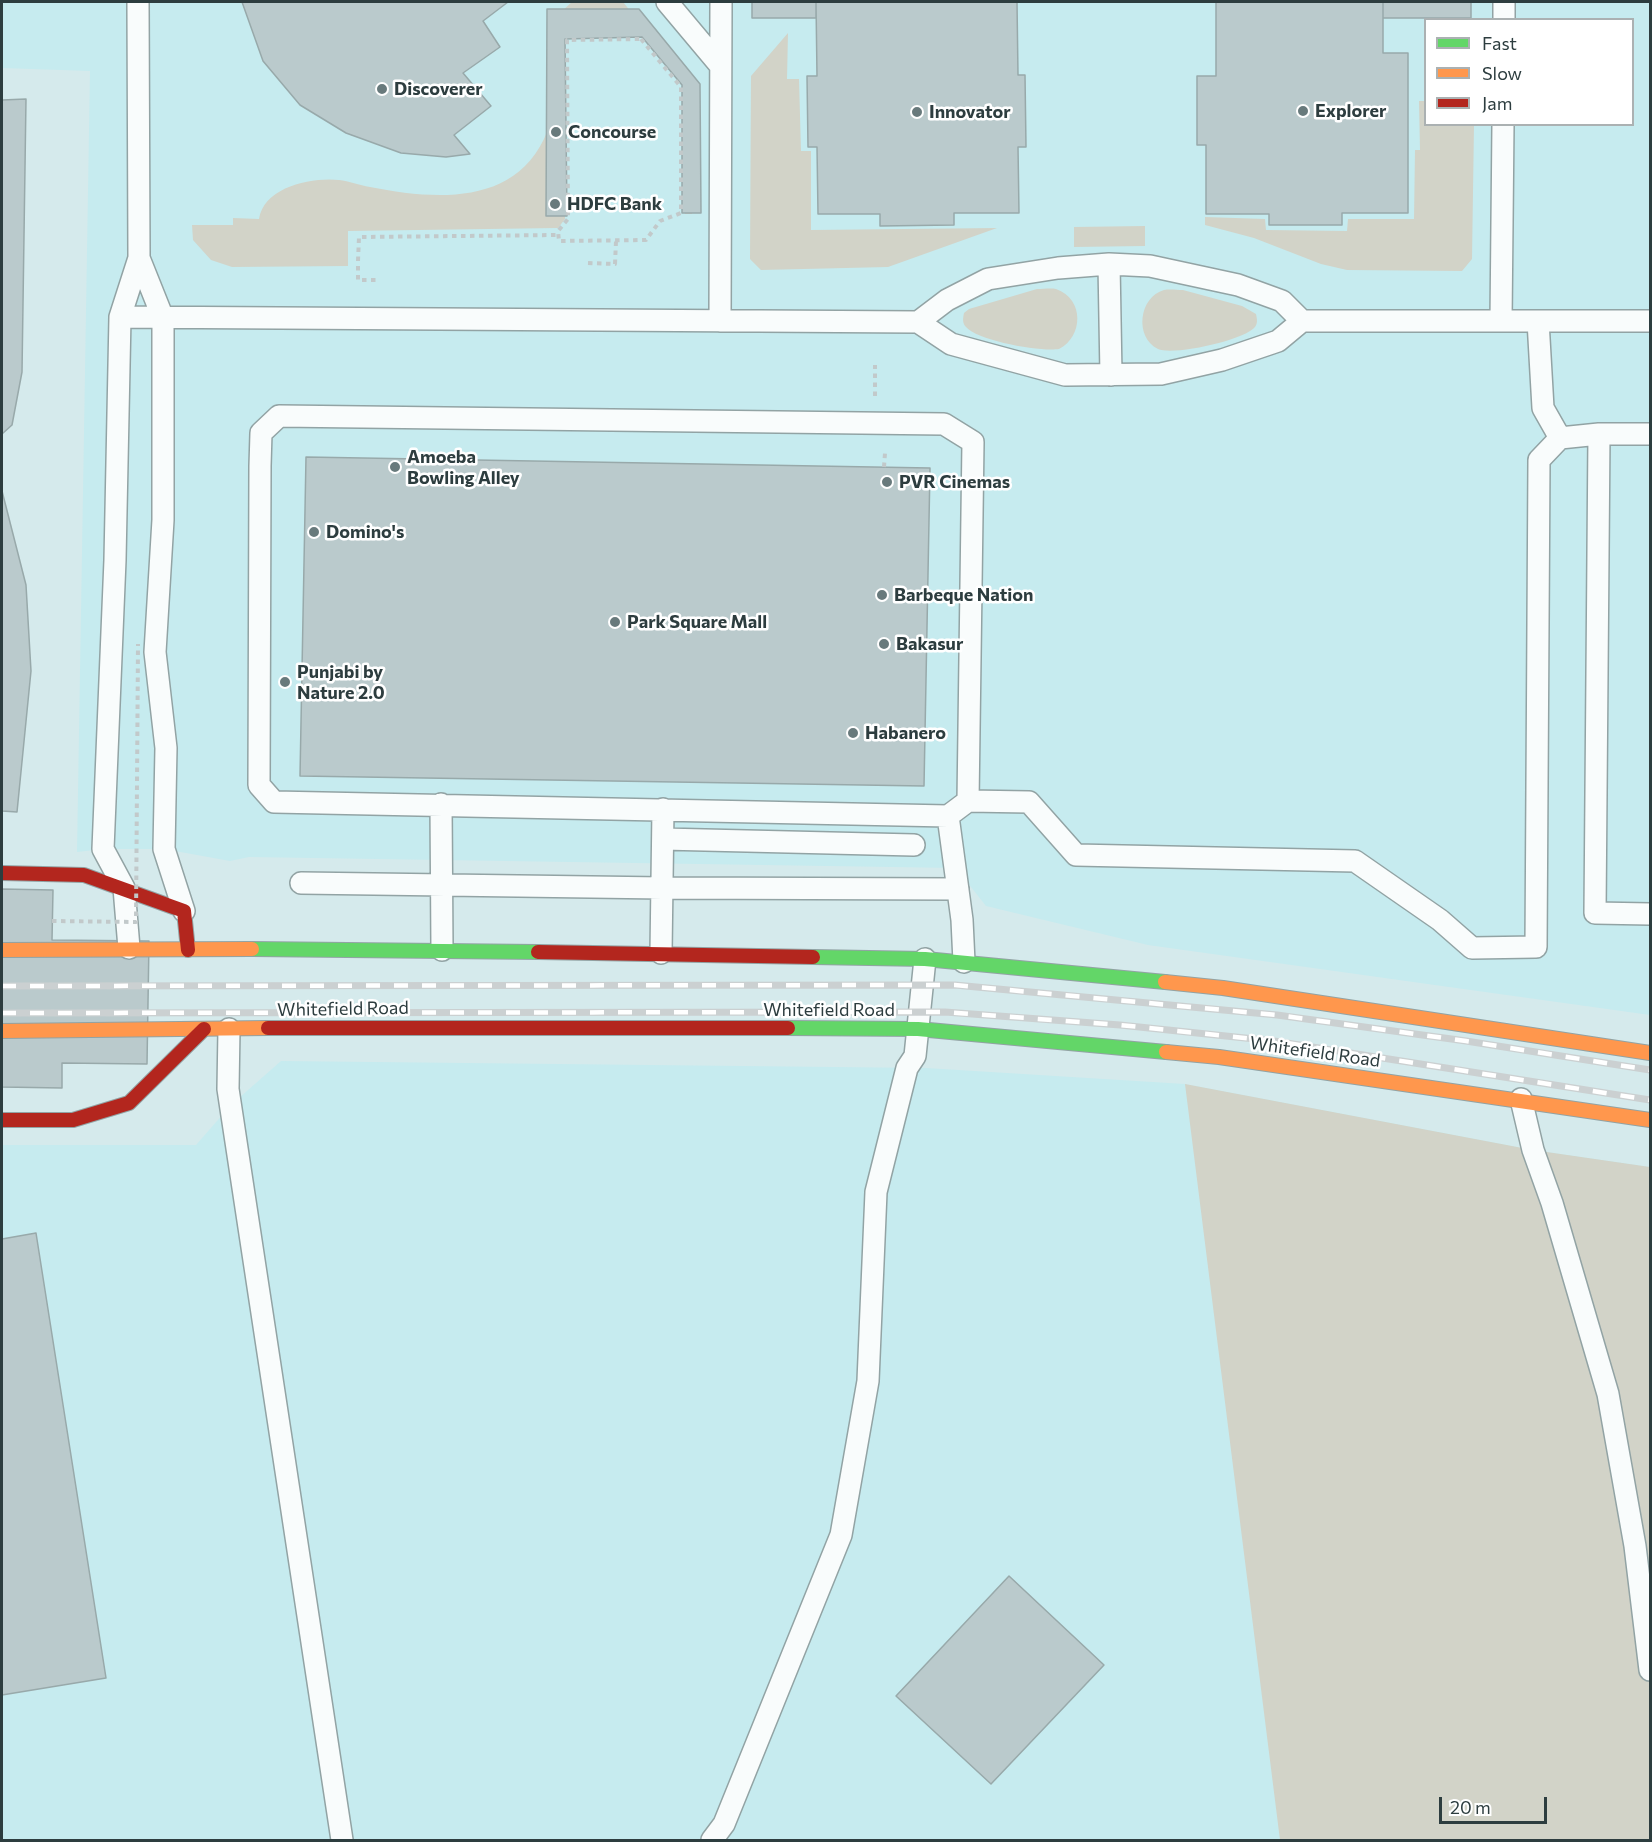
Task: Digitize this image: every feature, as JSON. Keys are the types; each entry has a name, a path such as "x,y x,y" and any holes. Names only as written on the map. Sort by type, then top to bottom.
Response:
{"main road":[{"path":"2,873 84,875 184,911 188,950"},
{"path":"2,950 129,948 442,950 925,959 1223,988 1650,1053"},
{"name":"Whitefield Road","path":"2,1031 436,1026 918,1029 1219,1057 1521,1099 1650,1120"},
{"path":"2,1120 73,1120 129,1102 204,1029"}],"lane":[{"path":"129,948 124,888 103,849 115,560 120,317 139,258 138,2"},
{"path":"667,2 719,64"},
{"path":"720,321 719,64 721,2"},
{"path":"1504,2 1504,18"},
{"path":"1500,321 1503,126"},
{"path":"139,258 163,318 163,520 155,652 166,748 164,849 184,911"},
{"path":"918,322 947,300 988,279 1058,268 1109,264 1150,266 1238,285 1282,301 1302,321"},
{"path":"1109,264 1111,375"},
{"path":"120,317 918,322 951,344 991,357 1065,375 1161,374 1222,360 1278,341 1302,321 1650,321"},
{"path":"1538,321 1543,408 1560,438"},
{"path":"968,801 973,442 944,424 279,416 261,433 259,785 274,802 948,816 968,801 1029,802 1076,855 1355,861 1440,920 1472,948 1536,947 1539,460 1549,446 1560,438 1599,434 1650,434"},
{"path":"1599,434 1595,913 1650,914"},
{"path":"441,804 442,950"},
{"path":"661,953 663,809"},
{"path":"948,816 958,889 964,962"},
{"path":"663,839 914,845"},
{"path":"302,883 958,889"},
{"path":"712,1840 724,1824 841,1535 868,1381 876,1192 907,1068 915,1056 925,959"},
{"path":"229,1029 228,1089 342,1840"},
{"path":"1521,1099 1533,1150 1552,1203 1608,1394 1635,1546 1650,1670"}],"path":[{"path":"641,39 681,87 681,213 660,221 646,240 559,241 558,235 558,231 568,219 567,40 641,39"},
{"path":"378,280 358,280 359,237 558,235"},
{"path":"588,263 615,264 616,241"},
{"path":"52,921 136,922 138,644"}],"shaded area":[{"path":"2,2 1650,2 1650,1015 1148,945 986,906 956,868 249,857 230,861 164,849 103,849 77,852 90,71 2,68"},
{"path":"572,2 623,2 691,86 694,93 692,214 685,214 684,85 643,36 563,37 565,219 558,228 348,231 348,266 232,267 211,260 193,240 192,225 233,225 233,218 259,219 263,208 279,192 290,186 315,180 339,180 394,191 444,195 468,193 491,187 512,177 530,161 544,139 552,113 561,12"},
{"path":"788,33 787,79 799,79 801,151 811,151 811,230 997,228 888,267 761,270 750,259 751,76"},
{"path":"1419,101 1424,101 1424,126 1474,126 1472,259 1462,271 1347,270 1321,264 1254,238 1205,225 1205,217 1265,219 1266,230 1347,231 1348,219 1414,219 1415,150 1420,150"},
{"path":"1145,226 1145,246 1074,247 1074,227"},
{"path":"1037,289 1056,289 1072,301 1076,309 1076,327 1073,336 1059,349 1025,347 996,341 973,332 964,324 964,313 969,309"},
{"path":"1164,290 1183,290 1242,306 1256,314 1256,325 1249,332 1238,337 1208,346 1166,351 1158,349 1145,336 1143,318 1145,309 1149,300"},
{"path":"281,1061 926,1068 1185,1084 1533,1150 1650,1167 1650,1840 2,1840 2,1145 196,1145 231,1105"},
{"path":"1185,1084 1533,1150 1650,1167 1650,1840 1280,1840"}],"building":[{"name":"Discoverer","path":"242,2 508,2 483,21 500,47 463,73 491,106 454,135 470,154 446,157 401,153 346,133 300,105 263,61"},
{"path":"752,2 816,2 816,18 752,18"},
{"name":"Innovator","path":"816,2 1017,2 1018,75 1025,75 1026,147 1018,147 1019,213 954,213 954,225 880,226 880,214 818,214 817,147 808,147 807,76 817,76"},
{"name":"Explorer","path":"1216,2 1383,2 1383,53 1408,53 1408,213 1342,213 1342,225 1269,225 1269,214 1206,214 1206,145 1197,145 1197,76 1216,76"},
{"path":"1383,2 1471,2 1471,18 1383,18"},
{"name":"Concourse","path":"547,9 639,9 700,84 701,213 682,213 682,85 642,37 565,39 567,216 546,216"},
{"path":"26,99 22,372 12,425 2,434 2,100"},
{"name":"Park Square Mall","path":"306,457 930,468 924,786 300,776"},
{"path":"2,491 26,585 31,671 17,812 2,811"},
{"path":"2,889 53,890 52,940 149,941 147,1064 62,1063 62,1088 2,1087"},
{"path":"36,1233 106,1678 2,1695 2,1239"},
{"path":"1009,1576 1104,1665 991,1784 896,1696"}],"railway":[{"path":"2,986 955,985 1277,1015 1466,1041 1650,1070"},
{"path":"2,1013 945,1012 1120,1025 1274,1041 1650,1100"}],"traffic: fast":[{"path":"252,949 538,952"},
{"path":"813,957 925,959 1165,982"},
{"path":"788,1028 918,1029 1166,1052"}],"traffic: slow":[{"path":"2,950 252,949"},
{"path":"1165,982 1223,988 1650,1053"},
{"path":"2,1031 268,1028"},
{"path":"1166,1052 1219,1057 1650,1120"}],"traffic: jam":[{"path":"2,873 84,875 184,911 188,950"},
{"path":"538,952 813,957"},
{"path":"268,1028 788,1028"},
{"path":"2,1120 73,1120 129,1103 204,1029"}],"place":[{"name":"Discoverer","path":"382,89"},
{"name":"Explorer","path":"1303,111"},
{"name":"Innovator","path":"917,112"},
{"name":"Concourse","path":"556,132"},
{"name":"HDFC Bank","path":"555,204"},
{"name":"Amoeba Bowling Alley","path":"395,467"},
{"name":"PVR Cinemas","path":"887,482"},
{"name":"Domino's","path":"314,532"},
{"name":"Barbeque Nation","path":"882,595"},
{"name":"Park Square Mall","path":"615,622"},
{"name":"Bakasur","path":"884,644"},
{"name":"Punjabi by Nature 2.0","path":"285,682"},
{"name":"Habanero","path":"853,733"}]}
